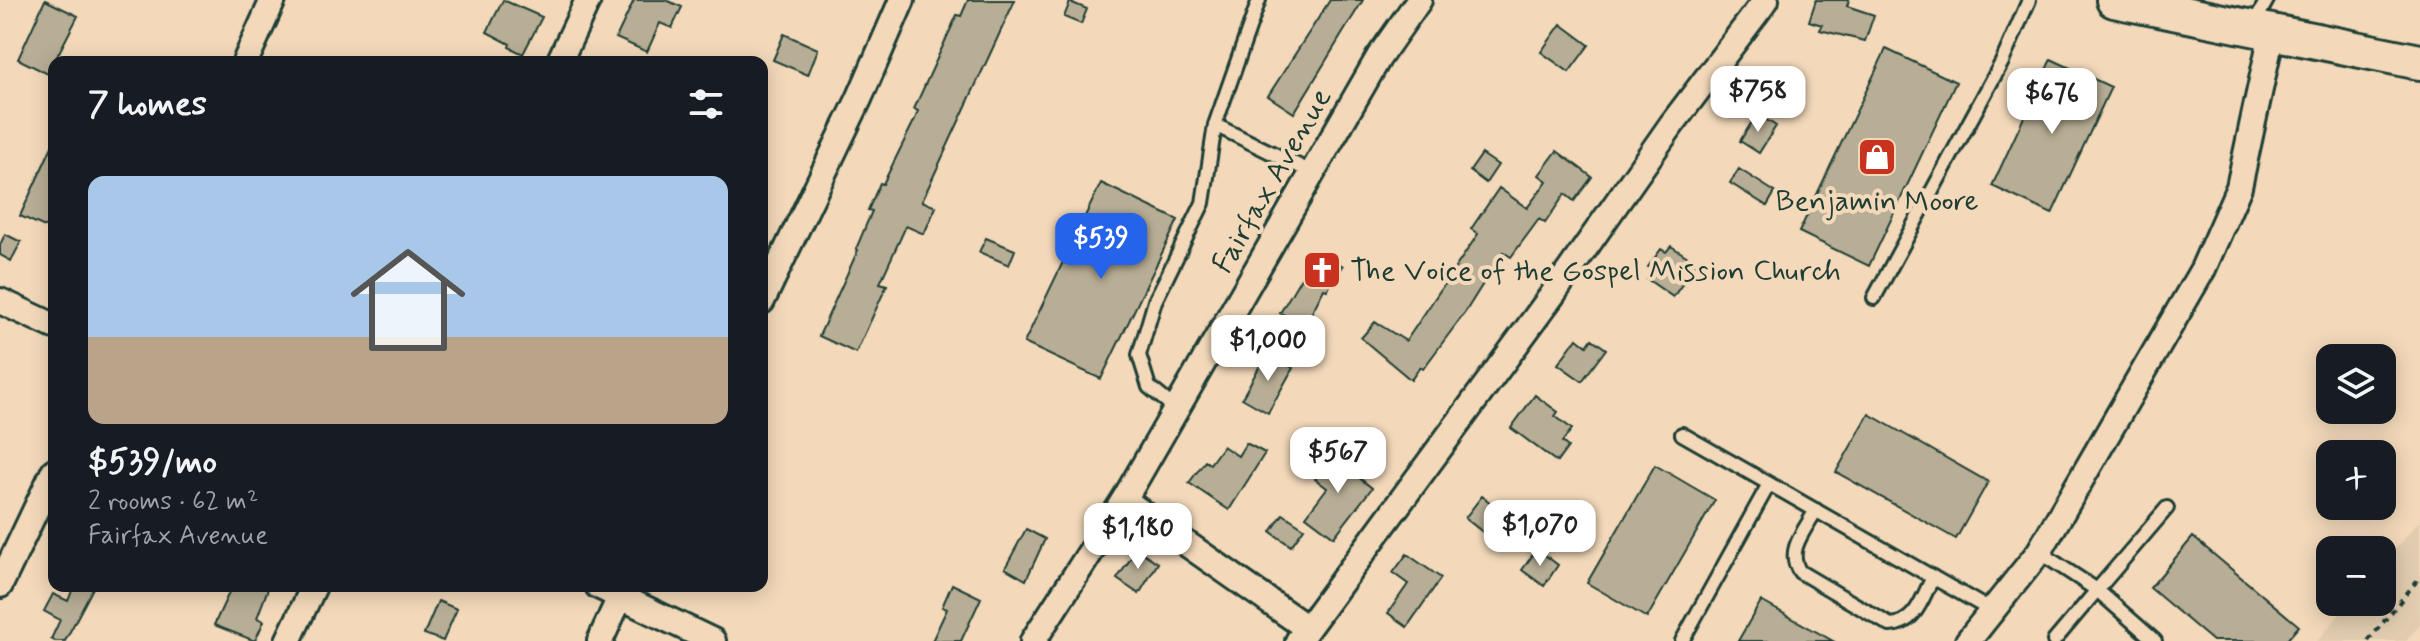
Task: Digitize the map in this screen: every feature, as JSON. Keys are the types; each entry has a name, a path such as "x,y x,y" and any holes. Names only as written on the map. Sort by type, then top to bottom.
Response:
{"main road":[{"path":"2114,0 2263,20 2420,62"}],"street":[{"path":"248,56 273,0"},
{"path":"562,56 588,0"},
{"path":"768,289 859,99 902,0"},
{"name":"Fairfax Avenue","path":"1033,641 1124,500 1311,172 1379,57 1419,0"},
{"path":"1124,500 1303,635 1553,294 1672,124 1766,0"},
{"path":"1968,641 2039,552 2203,269 2239,187 2263,20"},
{"path":"0,301 48,323"},
{"path":"0,585 48,484"},
{"path":"288,641 311,592"},
{"path":"600,641 623,592"},
{"path":"625,592 713,641"}],"lane":[{"path":"1176,409 1149,387 1139,355 1155,301 1203,203 1215,125 1259,0"},
{"path":"1874,298 2002,62 2029,0"},
{"path":"1215,125 1311,172"},
{"path":"1682,434 1992,611"},
{"path":"1682,641 1769,484"},
{"path":"2054,641 2167,508"},
{"path":"1816,510 1793,551 1793,563 1800,572 1890,625 1902,624 1910,619 1933,577"},
{"path":"2039,552 2097,590 2155,641"}],"path":[{"path":"2368,641 2420,577"}],"shaded area":[{"path":"2420,520 2420,625 2406,641 2317,641 2338,616 2396,616 2396,548"}],"building":[{"path":"45,0 78,16 57,56 48,56 48,74 18,59"},
{"path":"503,0 542,17 523,54 487,32"},
{"path":"634,0 666,0 682,7 672,28 660,23 647,52 616,38"},
{"path":"968,0 1015,0 922,201 936,207 924,234 906,226 880,283 887,285 856,353 819,336 858,250 872,211 868,210 915,119 918,111 914,109 957,15 961,16"},
{"path":"1330,0 1363,0 1294,113 1268,96"},
{"path":"1816,0 1849,0 1847,6 1874,15 1865,41 1820,30 1822,25 1809,21"},
{"path":"1070,2 1087,9 1081,24 1064,17"},
{"path":"1561,24 1589,45 1569,72 1541,52"},
{"path":"784,34 818,49 808,75 773,60"},
{"name":"Benjamin Moore","path":"1886,49 1956,82 1869,266 1799,232"},
{"path":"2051,59 2111,87 2052,214 1992,186"},
{"path":"1757,114 1776,126 1759,153 1740,141"},
{"path":"1557,151 1592,177 1574,201 1565,194 1545,223 1539,219 1511,257 1503,252 1466,311 1423,369 1420,367 1411,380 1361,338 1375,322 1406,341 1478,234 1471,229 1499,188 1527,208 1547,181 1539,175"},
{"path":"1482,154 1498,165 1486,183 1470,171"},
{"path":"48,155 48,228 20,216"},
{"path":"1739,169 1775,192 1767,206 1730,183"},
{"path":"1101,183 1178,220 1101,379 1024,343"},
{"path":"5,234 21,242 11,261 0,255"},
{"path":"986,238 1015,250 1009,265 979,252"},
{"path":"1671,246 1697,263 1673,297 1647,279 1653,270 1648,267 1661,249 1666,252"},
{"path":"1313,257 1325,264 1329,257 1343,266 1327,290 1324,289 1305,326 1280,313"},
{"path":"1577,338 1587,346 1592,339 1606,349 1582,381 1558,364"},
{"path":"1267,353 1293,368 1268,413 1242,398"},
{"path":"1535,395 1558,412 1555,416 1572,429 1562,442 1568,447 1557,462 1511,428"},
{"path":"1869,414 1988,482 1956,539 1836,472"},
{"path":"1246,443 1265,453 1229,510 1189,483 1205,461 1210,464 1223,446 1238,456"},
{"path":"1336,451 1352,464 1348,469 1372,488 1334,537 1306,516 1327,488 1315,479"},
{"path":"1655,465 1715,500 1647,618 1587,583"},
{"path":"1482,496 1511,519 1494,541 1465,518"},
{"path":"1283,514 1304,528 1291,546 1271,532"},
{"path":"1026,529 1045,539 1026,580 1005,568"},
{"path":"2193,537 2299,626 2286,641 2213,641 2150,588"},
{"path":"1137,549 1158,563 1139,594 1117,579"},
{"path":"1537,549 1558,565 1544,586 1522,570"},
{"path":"1407,554 1441,578 1407,627 1388,613 1408,584 1393,573"},
{"path":"952,584 981,598 961,641 932,641 947,609 942,607"},
{"path":"72,592 91,592 65,641 55,641 51,639 60,620 44,611 53,594 68,601"},
{"path":"229,592 267,592 257,618 264,621 255,641 214,625"},
{"path":"438,601 457,609 443,641 424,634"},
{"path":"1761,601 1833,641 1738,641"}],"place":[{"name":"Benjamin Moore","path":"1877,157"},
{"name":"The Voice of the Gospel Mission Church","path":"1322,270"}]}
